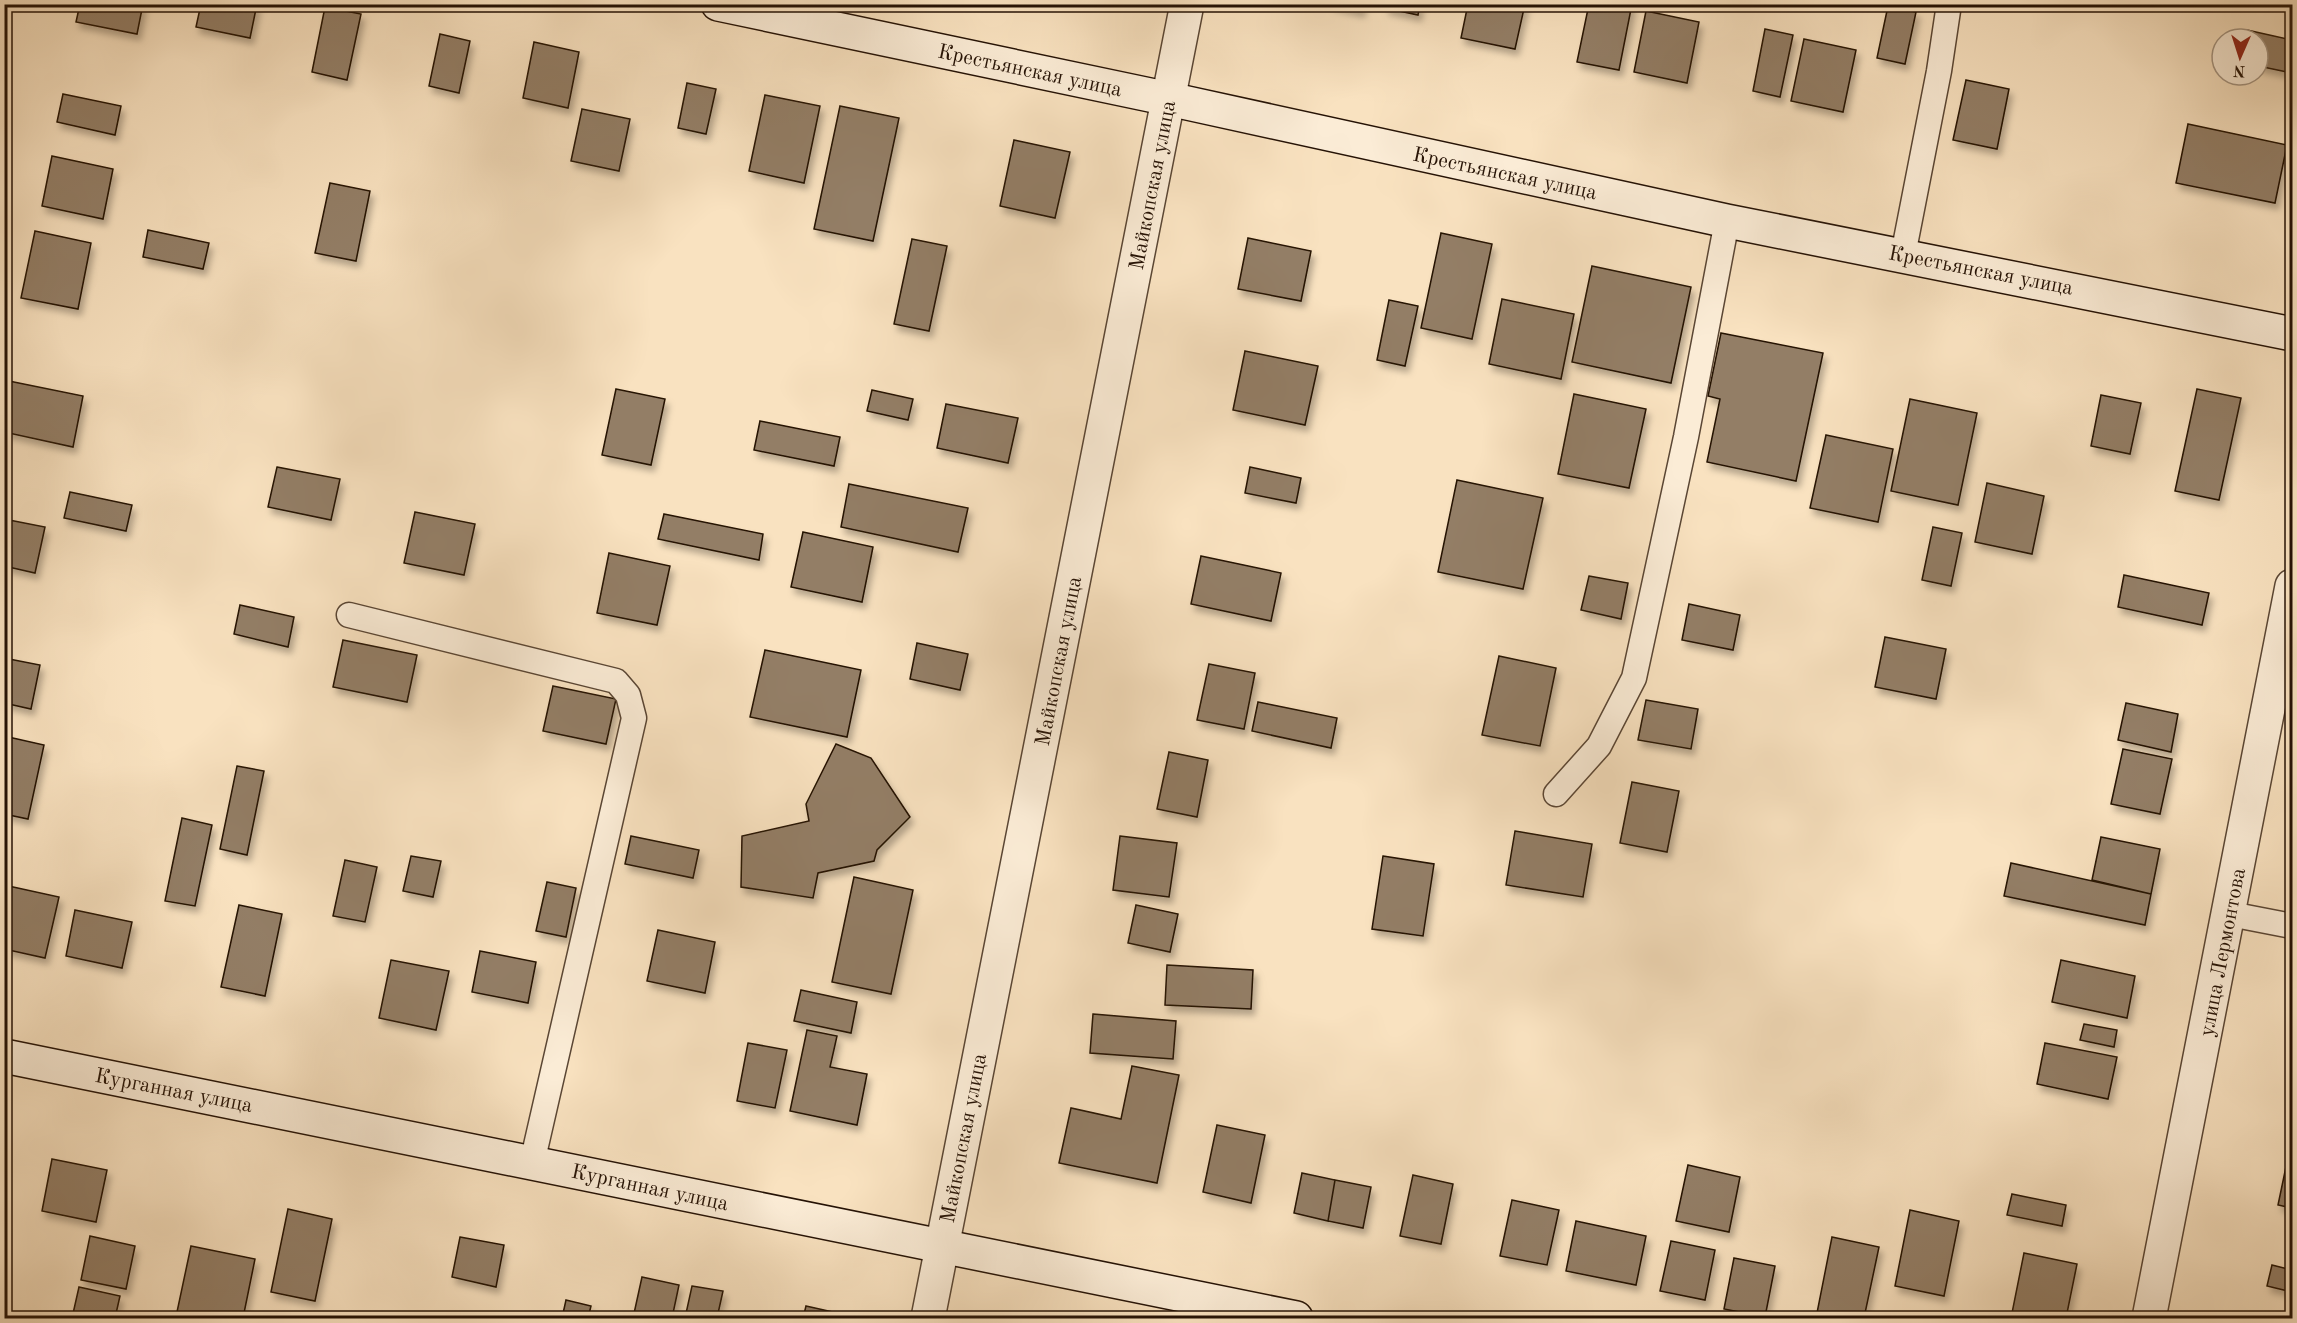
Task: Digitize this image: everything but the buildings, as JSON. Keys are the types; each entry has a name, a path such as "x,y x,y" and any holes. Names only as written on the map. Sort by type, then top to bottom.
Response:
{"street":[{"name":"Крестьянская улица","path":"718,4 1169,99 1727,221 2292,334"},
{"name":"Майкопская улица","path":"928,1318 1187,4"},
{"name":"улица Лермонтова","path":"2150,1318 2292,586"},
{"name":"Курганная улица","path":"4,1056 1296,1318"}],"lane":[{"path":"1903,255 1949,4"},
{"path":"1556,794 1599,746 1634,678 1686,437 1727,221"},
{"path":"349,615 616,681 628,695 634,718 592,912 532,1163"},
{"path":"2230,914 2292,926"}]}
